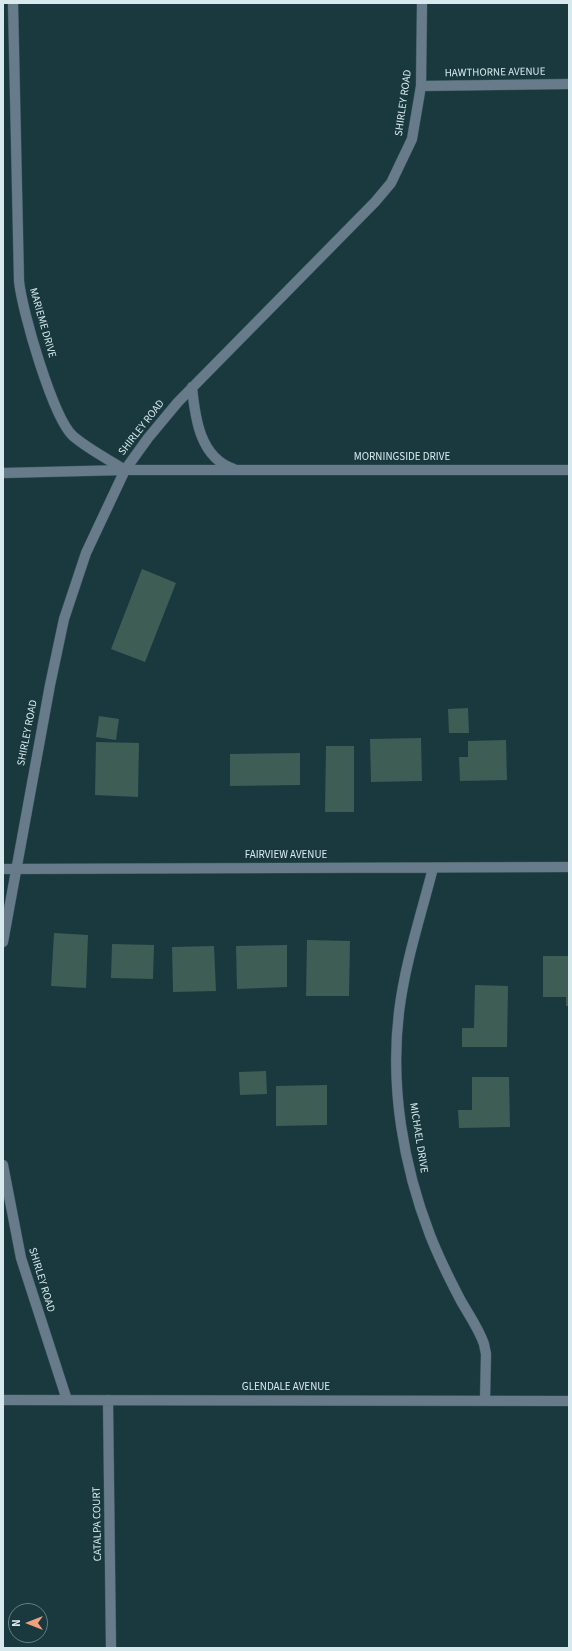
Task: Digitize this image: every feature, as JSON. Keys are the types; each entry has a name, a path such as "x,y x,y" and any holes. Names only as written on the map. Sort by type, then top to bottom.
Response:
{"street":[{"name":"MARIEME DRIVE","path":"12,3 19,281 23,305 53,400 64,425 73,436 124,470"},
{"name":"SHIRLEY ROAD","path":"3,942 51,677 68,604 101,518 124,470 158,424 192,387 375,202 391,183 412,139 421,86 422,3"},
{"name":"HAWTHORNE AVENUE","path":"421,86 569,84"},
{"path":"192,387 196,422 204,442 216,458 230,468 236,470"},
{"name":"MORNINGSIDE DRIVE","path":"3,474 124,470 569,470"},
{"name":"MICHAEL DRIVE","path":"433,868 405,978 399,1014 397,1056 400,1114 411,1173 427,1228 450,1281 484,1344 486,1354 485,1400"},
{"name":"FAIRVIEW AVENUE","path":"3,869 569,868"},
{"name":"SHIRLEY ROAD","path":"3,1165 21,1258 67,1400"},
{"name":"GLENDALE AVENUE","path":"3,1400 569,1401"},
{"name":"CATALPA COURT","path":"108,1400 111,1648"}],"building":[{"path":"142,569 176,583 145,662 111,649"},
{"path":"468,708 469,733 449,733 448,709"},
{"path":"99,716 119,719 116,740 96,737"},
{"path":"421,738 422,781 371,782 370,739"},
{"path":"506,740 507,780 460,781 459,757 468,757 468,741"},
{"path":"96,742 139,743 138,797 95,795"},
{"path":"326,746 354,746 354,812 325,812"},
{"path":"300,753 300,785 230,786 230,754"},
{"path":"54,933 88,935 86,988 51,986"},
{"path":"307,940 350,941 349,996 306,996"},
{"path":"112,944 154,945 153,979 111,978"},
{"path":"287,945 287,987 237,989 236,946"},
{"path":"214,946 216,991 173,992 172,947"},
{"path":"543,956 569,956 569,1006 566,1006 566,997 543,997"},
{"path":"475,985 508,986 507,1047 462,1047 462,1028 474,1028"},
{"path":"266,1071 267,1094 240,1095 239,1072"},
{"path":"472,1077 509,1077 510,1127 459,1128 458,1110 472,1110"},
{"path":"327,1085 327,1125 276,1126 276,1086"}]}
